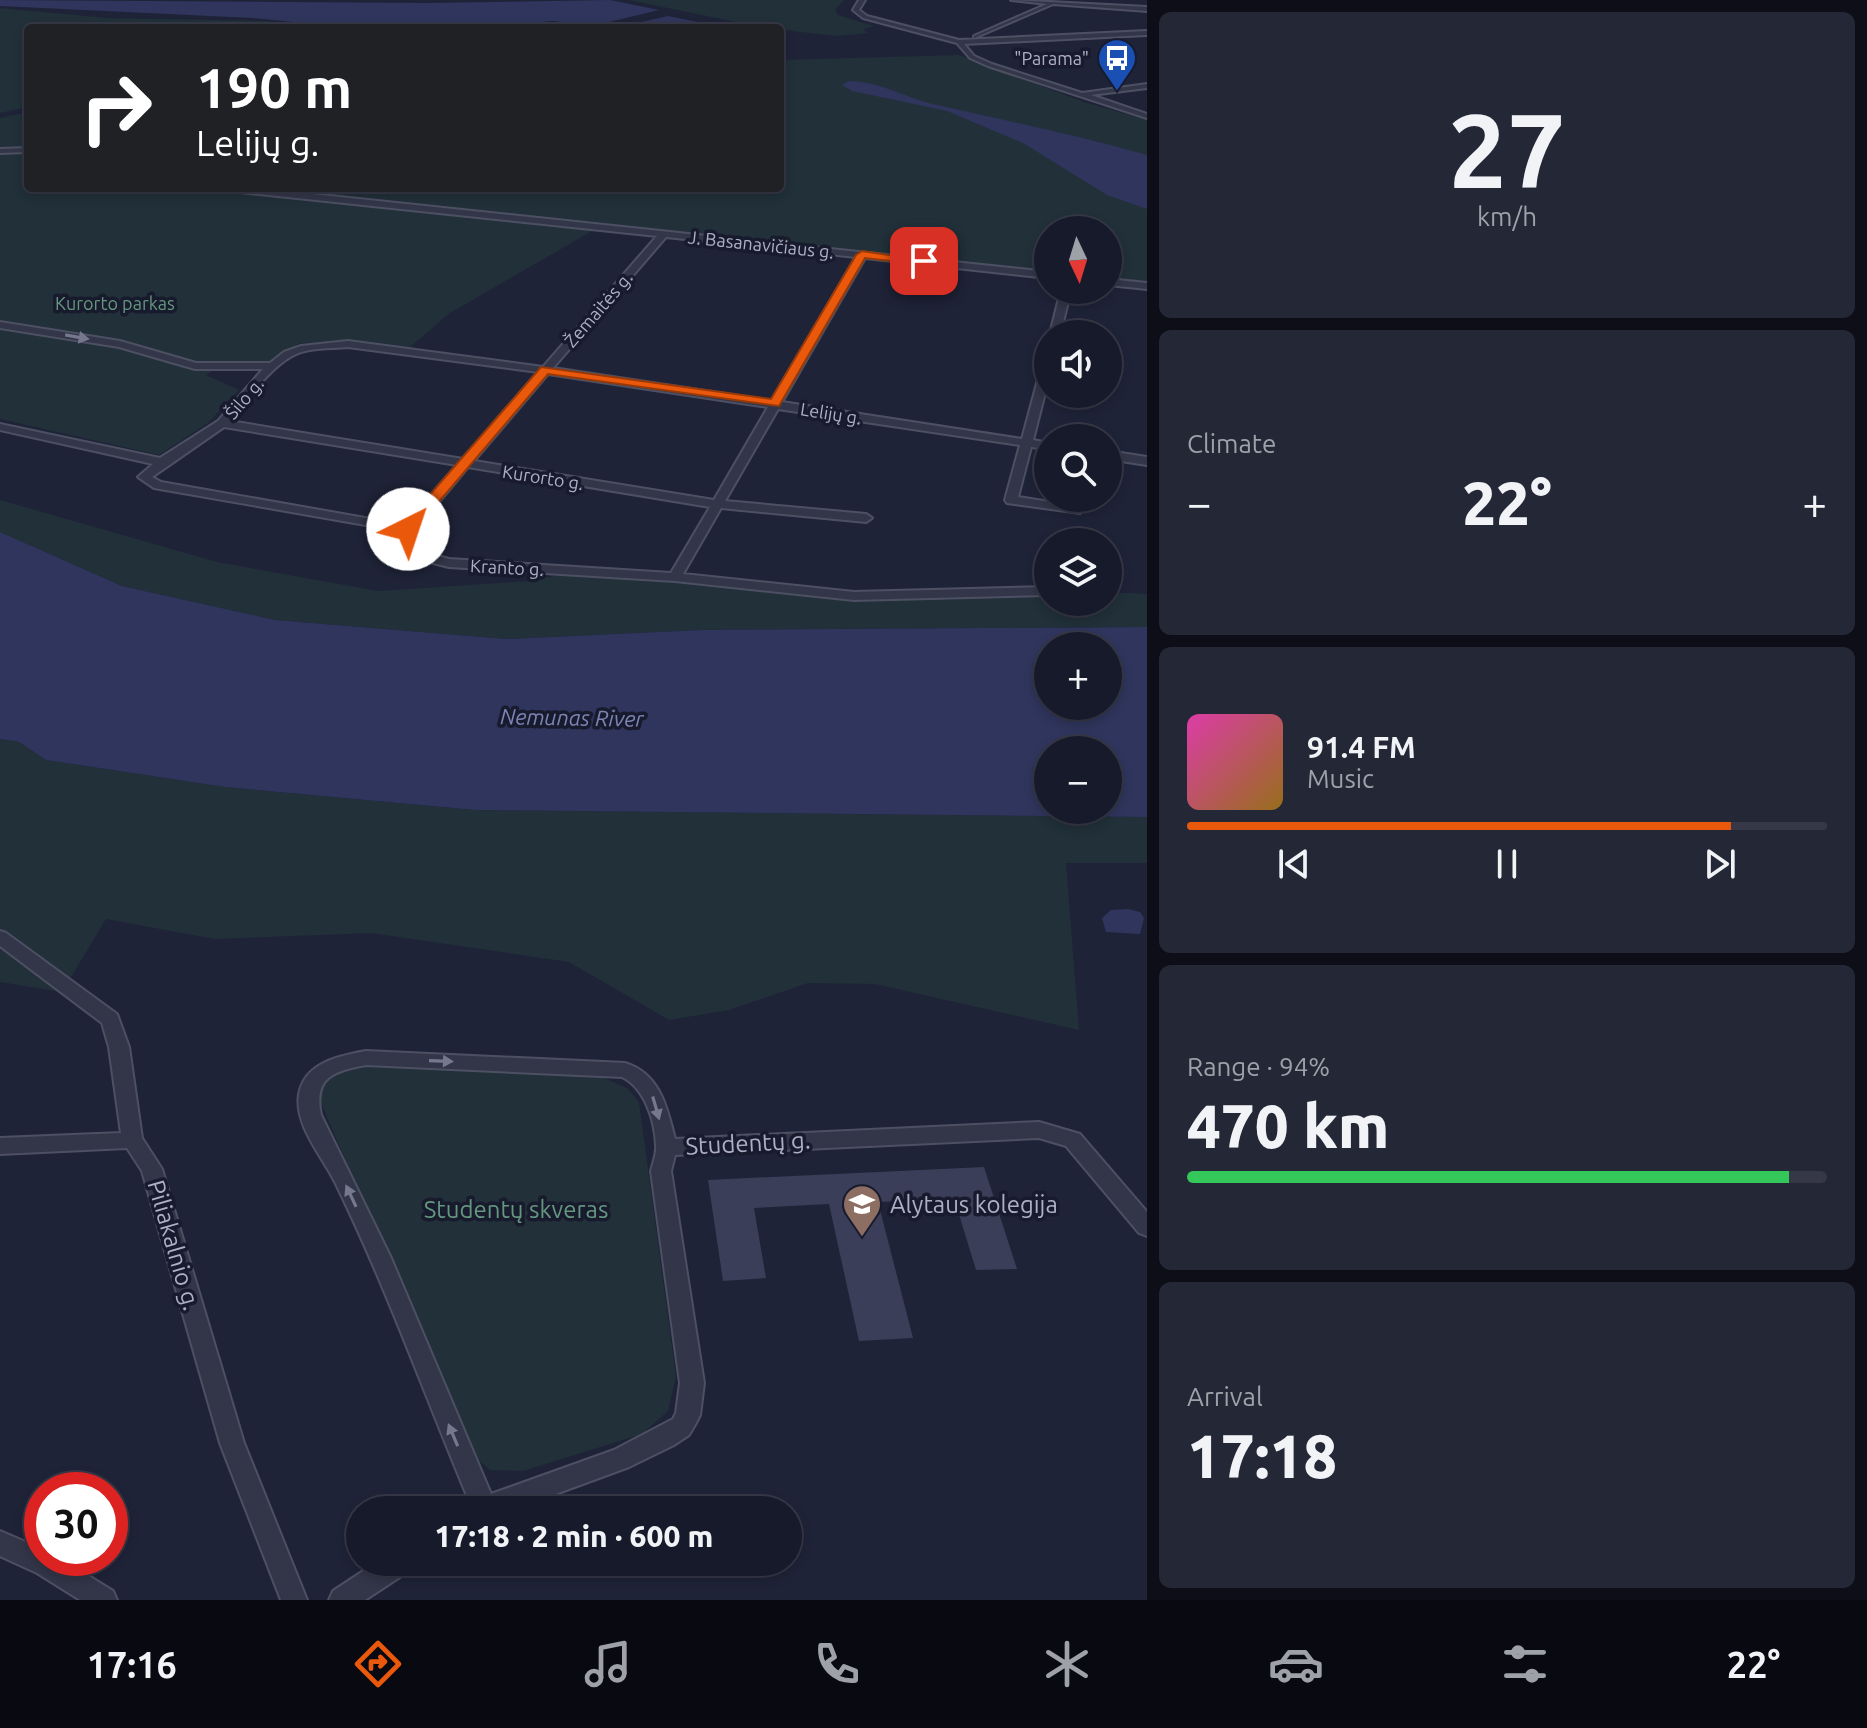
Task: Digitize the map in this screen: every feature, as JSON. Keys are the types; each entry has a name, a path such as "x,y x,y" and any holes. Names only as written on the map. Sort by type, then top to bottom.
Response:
{"street":[{"path":"862,0 855,7 865,17 959,42 1147,33"},
{"path":"1014,0 1147,9"},
{"path":"959,42 1051,1"},
{"path":"959,42 958,38 1051,1"},
{"path":"959,42 979,60 1147,116"},
{"path":"1080,95 1147,86"},
{"path":"0,151 24,150"},
{"name":"J. Basanavičiaus g.","path":"269,192 1034,273"},
{"name":"Žemaitės g.","path":"408,529 664,234"},
{"path":"675,577 862,255"},
{"path":"1122,283 1147,286"},
{"path":"0,325 120,344 195,366 272,366"},
{"name":"Lelijų g.","path":"329,346 363,345 545,370 1034,444"},
{"name":"Šilo g.","path":"162,462 222,423 272,366 297,351 329,346"},
{"path":"1034,504 1011,500 1036,408"},
{"name":"Kurorto g.","path":"222,423 716,504 866,518"},
{"path":"0,427 162,462"},
{"path":"1122,457 1147,461"},
{"path":"162,462 144,477 158,485 408,529"},
{"name":"Kranto g.","path":"408,529 397,545 410,553 449,563 675,577 854,596 1034,591"},
{"name":"Piliakalnio g.","path":"0,937 110,1019 119,1047 132,1140 152,1169 232,1443 294,1600"},
{"path":"476,1496 355,1203 312,1116 309,1093 319,1073 338,1063 366,1058 625,1070 646,1081 667,1147"},
{"name":"Studentų g.","path":"515,1496 620,1459 666,1437 681,1427 688,1415 692,1383 661,1171 667,1147 1039,1130 1073,1140 1147,1227"},
{"path":"0,1146 132,1140"},
{"path":"0,1543 46,1564 104,1600"},
{"path":"342,1600 379,1576"}],"green space":[{"path":"629,0 844,0 835,10 838,15 874,26 863,29 868,33 837,36 784,30 784,24 746,24"},
{"path":"0,8 108,18 268,21 286,24 24,24 24,108 0,113"},
{"name":"Kurorto parkas","path":"959,55 1084,102 1147,120 1147,283 1122,280 1122,216 1034,216 1034,270 604,224 450,313 409,348 351,340 298,344 267,364 217,368 206,375 239,390 208,423 159,455 0,419 0,118 24,113 24,192 784,192 784,60"},
{"path":"0,500 217,562 378,591 531,581 559,575 856,592 1034,588 1034,616 1122,616 1122,593 1147,594 1147,627 702,630 506,639 275,620 122,586 0,532"},
{"path":"0,739 19,742 46,760 225,787 474,810 1034,816 1034,824 1122,824 1122,817 1147,817 1147,863 1066,863 1079,1030 875,984 808,983 729,1010 669,1020 569,962 371,933 215,939 106,919 62,992 0,982"},
{"name":"Studentų skveras","path":"356,1064 604,1078 627,1088 639,1102 676,1377 668,1411 642,1434 523,1471 490,1470 471,1454 321,1103 319,1088 329,1075"}],"water":[{"path":"0,0 426,3 610,0 659,10 605,23 608,24 552,21 522,24 314,24 252,18 0,6"},
{"path":"668,16 707,24 632,24"},
{"path":"849,81 1147,155 1147,209 1107,195 1023,143 947,111 852,91 842,85"},
{"name":"Nemunas River","path":"0,532 122,586 275,620 506,639 702,630 1147,627 1147,817 1122,817 1122,736 1034,736 1034,816 475,810 225,787 46,760 19,742 0,739"},
{"path":"1111,910 1140,912 1144,918 1140,934 1106,932 1102,918"}],"building":[{"name":"Alytaus kolegija","path":"984,1167 1017,1269 976,1270 954,1198 878,1202 913,1338 859,1341 829,1204 754,1208 766,1278 723,1281 708,1180"}],"place":[{"name":"\"Parama\"","path":"1117,92"},
{"name":"Alytaus kolegija","path":"862,1238"}],"route":[{"path":"408,529 545,370 775,404 862,255 924,261"}]}
